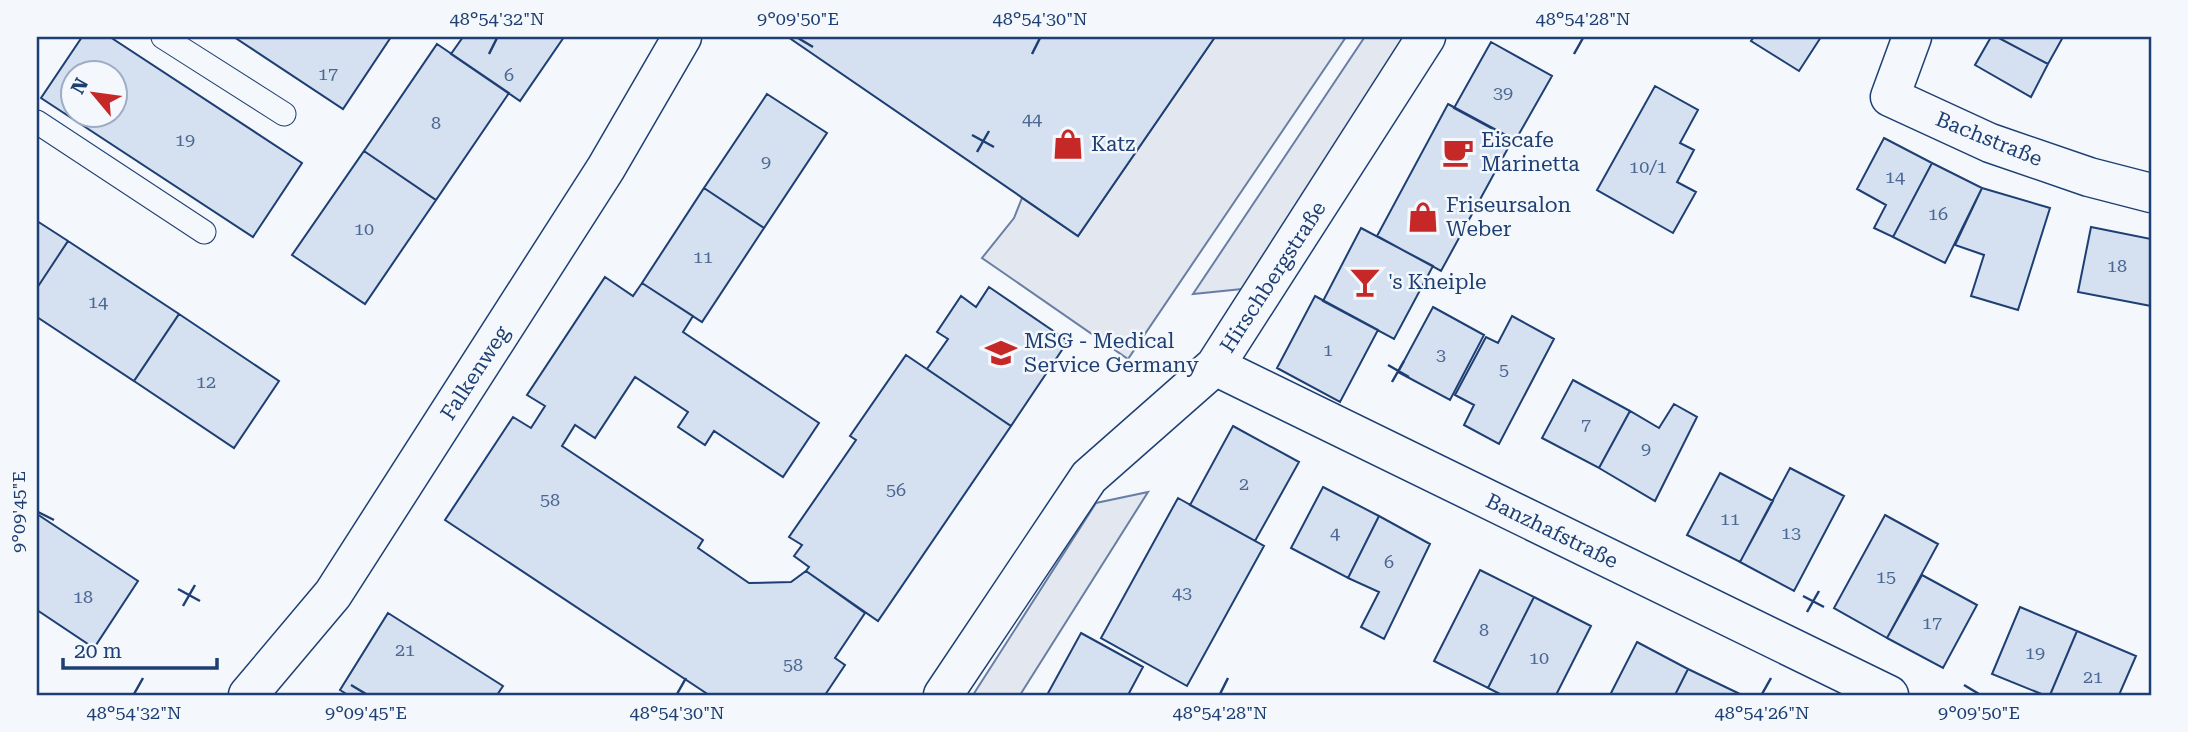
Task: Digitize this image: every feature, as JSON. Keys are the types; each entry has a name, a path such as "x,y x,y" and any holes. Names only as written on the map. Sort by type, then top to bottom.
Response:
{"street":[{"name":"Falkenweg","path":"248,695 333,594 606,169 682,37"},
{"name":"Hirschbergstraße","path":"943,695 1089,477 1216,366 1426,37"},
{"name":"Bachstraße","path":"1913,37 1890,97 1990,143 2089,177 2151,193"},
{"name":"Banzhafstraße","path":"1216,366 1889,695"}],"lane":[{"path":"163,37 284,114"},
{"path":"37,122 204,232"}],"shaded area":[{"path":"1215,37 1346,37 1128,359 982,258 1014,218 1022,198 1078,236"},
{"path":"1408,37 1242,289 1193,294 1364,38"},
{"path":"1148,492 1020,695 973,695 1096,503"}],"building":[{"path":"82,37 110,37 302,163 253,237 90,130 130,130 130,60 67,60"},
{"path":"234,37 391,37 343,109"},
{"path":"463,37 564,37 520,101 451,54"},
{"path":"788,37 1215,37 1078,236"},
{"path":"1754,37 1821,37 1799,71 1751,41"},
{"path":"1991,37 1997,37 2048,64 2031,97 1975,65"},
{"path":"1997,37 2063,37 2048,64"},
{"path":"1491,42 1552,76 1515,141 1454,108"},
{"path":"437,44 509,93 436,200 364,151"},
{"path":"60,70 60,110 41,98"},
{"path":"1655,86 1698,110 1680,143 1694,150 1677,182 1696,192 1673,233 1597,190"},
{"path":"767,94 827,133 764,228 704,188"},
{"path":"1448,104 1513,139 1441,271 1377,236"},
{"path":"1884,138 1932,163 1893,237 1874,228 1886,205 1857,189"},
{"path":"364,151 436,200 365,304 292,255"},
{"path":"1932,163 1982,188 1945,263 1893,237"},
{"path":"704,188 764,228 702,322 642,283"},
{"path":"1982,188 2050,208 2018,310 1971,296 1984,255 1955,245"},
{"path":"37,221 68,241 37,288"},
{"path":"2091,227 2151,239 2151,306 2078,292"},
{"path":"1361,228 1433,266 1394,339 1323,301"},
{"path":"68,241 179,314 134,381 37,317 37,288"},
{"path":"605,277 633,296 642,283 693,316 683,332 819,423 783,477 714,431 705,445 678,427 688,412 635,377 595,438 575,425 562,446 703,540 698,548 749,583 791,582 806,571 865,613 835,658 845,665 825,695 709,695 445,520 513,417 531,428 545,406 527,395"},
{"path":"989,287 1068,341 1011,426 927,369 948,339 937,332 961,296 976,307"},
{"path":"1315,296 1378,330 1340,402 1277,368"},
{"path":"1433,307 1484,335 1450,400 1398,372"},
{"path":"179,314 279,381 234,448 134,381"},
{"path":"1512,316 1554,339 1499,444 1464,425 1474,405 1455,395 1486,337 1498,343"},
{"path":"906,355 1011,426 878,621 806,571 809,567 794,556 802,545 789,537 856,440 850,436"},
{"path":"1573,380 1630,411 1599,468 1542,438"},
{"path":"1674,404 1697,417 1655,501 1599,468 1630,411 1659,428"},
{"path":"1233,426 1299,462 1255,541 1190,505"},
{"path":"1790,468 1844,496 1794,591 1740,562"},
{"path":"1720,473 1773,501 1740,562 1687,535"},
{"path":"1323,487 1379,516 1348,578 1291,548"},
{"path":"1178,498 1264,546 1187,686 1101,638"},
{"path":"37,514 138,581 94,648 37,610"},
{"path":"1885,515 1938,544 1887,638 1834,608"},
{"path":"1379,516 1430,544 1384,639 1361,627 1379,592 1348,578"},
{"path":"1480,570 1534,597 1488,688 1434,661"},
{"path":"1922,575 1977,605 1943,668 1887,638"},
{"path":"1534,597 1591,626 1556,695 1502,695 1488,688"},
{"path":"2020,607 2077,631 2050,695 1992,674"},
{"path":"388,613 503,686 497,695 348,695 340,690"},
{"path":"2077,631 2136,656 2119,695 2050,695"},
{"path":"1081,633 1143,667 1128,695 1047,695"},
{"path":"1637,642 1688,669 1675,695 1610,695"},
{"path":"1688,669 1742,695 1675,695"}],"place":[{"name":"Katz","path":"1068,144"},
{"name":"Eiscafe Marinetta","path":"1458,152"},
{"name":"Friseursalon Weber","path":"1423,217"},
{"name":"'s Kneiple","path":"1365,282"},
{"name":"MSG - Medical Service Germany","path":"1001,353"}]}
